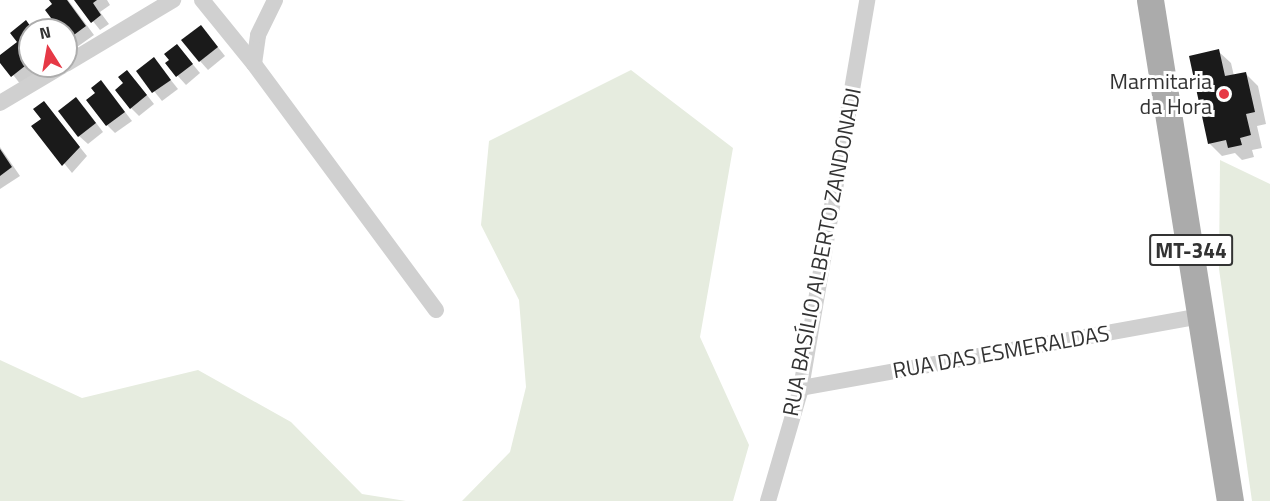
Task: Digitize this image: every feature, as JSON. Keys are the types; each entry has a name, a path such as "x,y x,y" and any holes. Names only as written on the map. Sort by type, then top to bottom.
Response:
{"main road":[{"name":"MT-344","path":"1150,0 1230,501"}],"street":[{"path":"78,55 152,5 173,0"},
{"path":"202,0 254,64 436,310"},
{"path":"254,64 258,35 276,0"},
{"name":"RUA BASÍLIO ALBERTO ZANDONADI","path":"768,501 801,387 867,0"},
{"path":"0,103 42,78"},
{"name":"RUA DAS ESMERALDAS","path":"801,387 1202,316"}],"shaded area":[{"path":"631,70 733,148 700,337 749,445 733,501 462,501 510,452 526,387 519,300 481,225 489,141"},
{"path":"1220,160 1270,184 1270,501 1252,501 1219,269"},
{"path":"0,360 82,398 198,370 291,422 362,494 406,501 0,501"}],"building":[{"path":"49,0 67,0 86,26 78,32 78,18 51,18 45,10 52,4"},
{"path":"74,0 97,0 93,3 101,15 91,23"},
{"path":"201,25 218,47 199,62 181,40"},
{"path":"18,26 18,71 11,77 0,63 0,55 17,42 10,33"},
{"path":"177,44 193,64 176,77 165,63 169,60 164,54"},
{"name":"Marmitaria da Hora","path":"1219,49 1225,76 1246,72 1255,112 1246,114 1251,135 1240,138 1242,145 1228,148 1226,140 1208,144 1189,56"},
{"path":"154,57 171,80 152,93 136,71"},
{"path":"127,70 147,95 130,109 115,90 123,83 118,77"},
{"path":"101,80 125,112 106,126 86,100 95,93 91,88"},
{"path":"76,97 96,123 78,137 58,111"},
{"path":"44,101 80,147 62,166 31,126 41,119 33,109"},
{"path":"0,149 12,167 0,176"}],"place":[{"name":"Marmitaria da Hora","path":"1224,94"}]}
